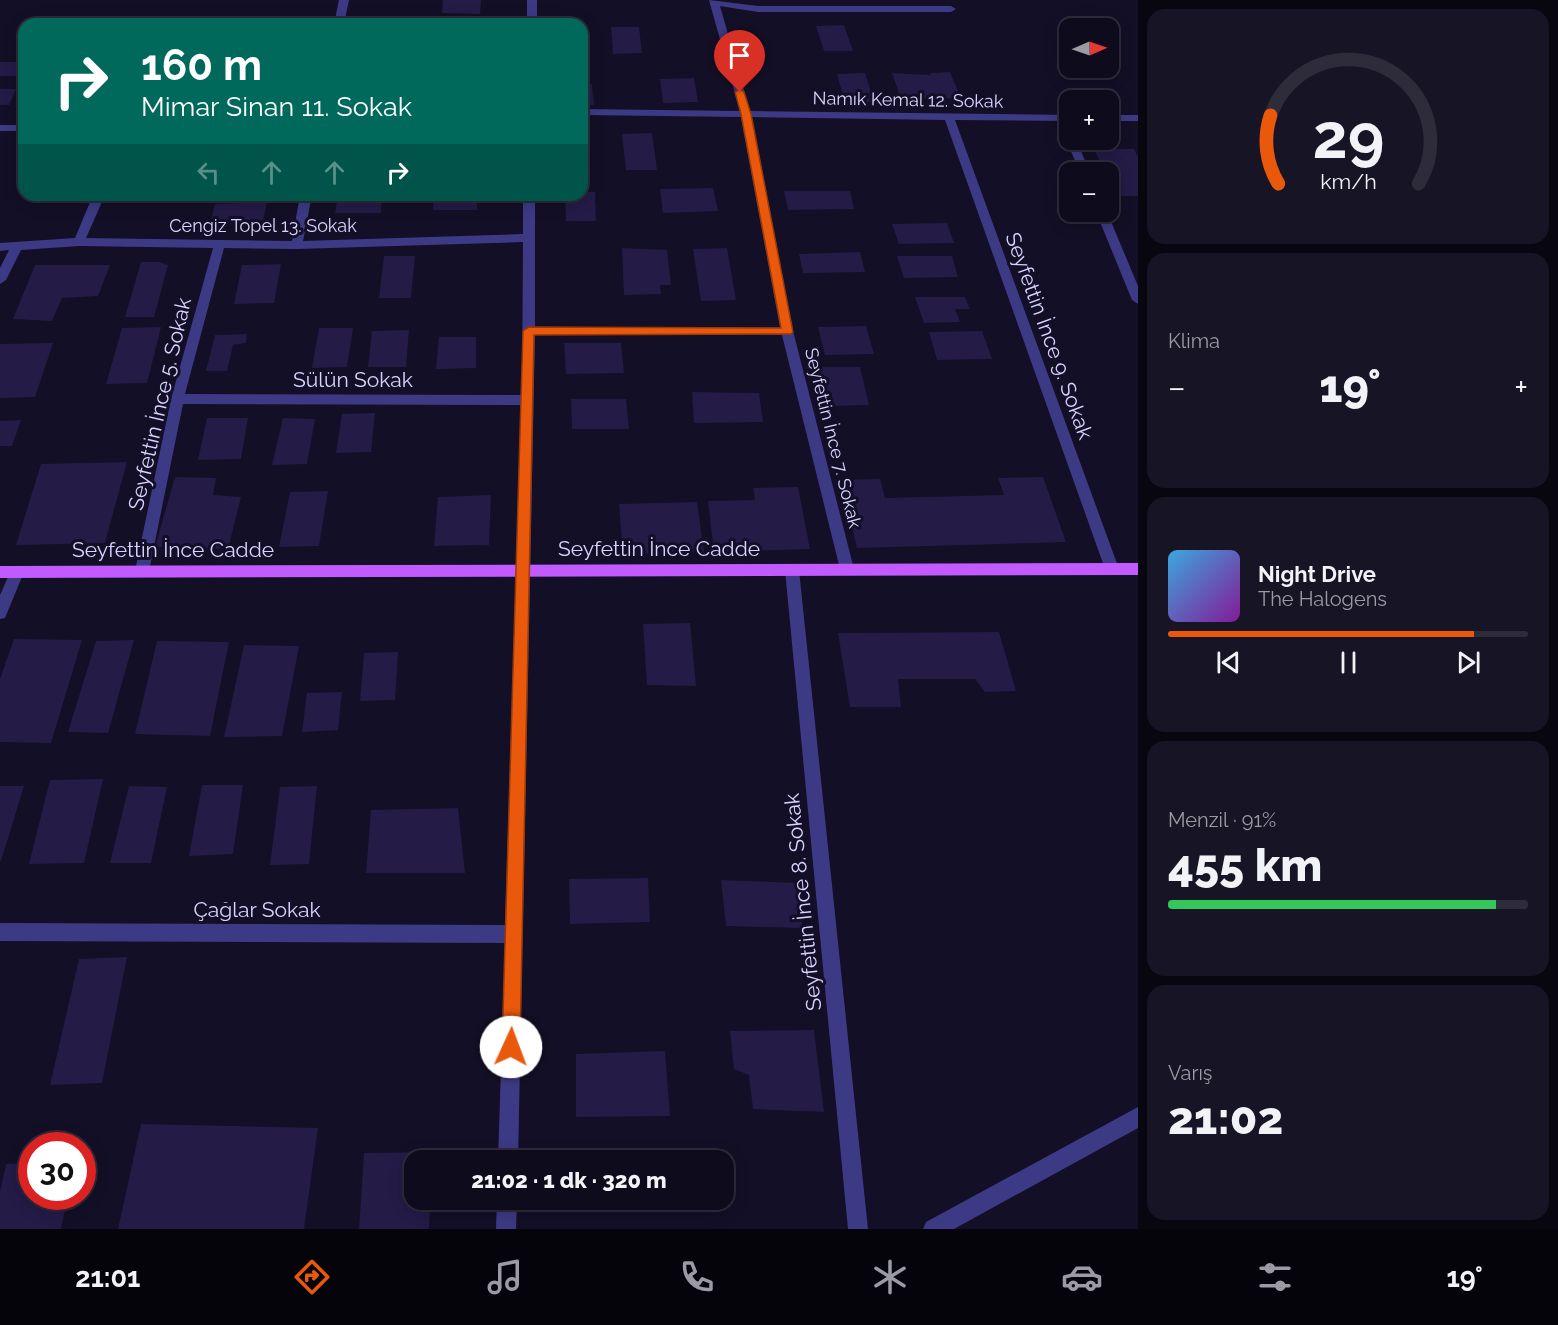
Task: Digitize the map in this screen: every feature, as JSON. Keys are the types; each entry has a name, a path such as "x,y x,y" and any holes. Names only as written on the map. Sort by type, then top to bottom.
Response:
{"main road":[{"name":"Seyfettin İnce Cadde","path":"0,572 1138,569"}],"street":[{"path":"340,18 344,0"},
{"path":"532,0 532,18"},
{"path":"714,1 951,9"},
{"name":"Seyfettin İnce 7. Sokak","path":"714,1 746,114 787,332 848,569"},
{"name":"Namık Kemal 12. Sokak","path":"588,112 1059,118"},
{"name":"Seyfettin İnce 9. Sokak","path":"949,117 1112,569"},
{"path":"1119,118 1138,118"},
{"path":"0,128 18,128"},
{"path":"79,242 96,201"},
{"path":"297,245 305,201"},
{"path":"508,1150 528,400 529,201"},
{"path":"1105,222 1138,300"},
{"name":"Cengiz Topel 13. Sokak","path":"0,247 79,242 219,246 527,238"},
{"name":"Seyfettin İnce 5. Sokak","path":"142,571 177,399 219,246"},
{"path":"0,280 16,247"},
{"path":"529,331 787,332"},
{"name":"Sülün Sokak","path":"177,399 528,400"},
{"name":"Seyfettin İnce 8. Sokak","path":"792,570 858,1229"},
{"path":"0,613 17,572"},
{"name":"Çağlar Sokak","path":"0,932 514,934"},
{"path":"933,1229 1138,1117"},
{"path":"506,1229 507,1210"}],"building":[{"path":"443,0 481,0 480,14 442,13"},
{"path":"844,25 853,51 824,51 816,26"},
{"path":"611,27 639,27 642,53 613,54"},
{"path":"0,62 18,62 18,76 0,76"},
{"path":"950,72 961,98 901,99 892,73 931,75 930,73"},
{"path":"865,73 874,102 845,103 837,74"},
{"path":"694,78 698,102 663,103 660,79"},
{"path":"588,84 592,84 594,105 588,105"},
{"path":"0,89 16,89 9,105 0,105"},
{"path":"652,133 657,170 626,170 622,134"},
{"path":"1134,149 1138,157 1138,196 1119,196 1119,162 1100,162 1094,150"},
{"path":"713,188 718,211 663,213 660,189"},
{"path":"784,191 850,191 854,209 788,210"},
{"path":"588,192 595,192 596,221 566,221 565,201 588,201"},
{"path":"243,201 268,201 263,220 211,220 215,204 242,203"},
{"path":"337,201 382,201 381,213 335,213"},
{"path":"434,201 477,201 477,210 433,210"},
{"path":"947,223 954,243 899,244 892,224"},
{"path":"622,248 667,250 671,285 660,285 661,294 624,295"},
{"path":"727,248 736,300 701,301 693,249"},
{"path":"860,252 865,272 803,273 799,254"},
{"path":"384,256 415,256 411,298 379,298"},
{"path":"897,256 952,256 958,277 904,278"},
{"path":"141,262 159,262 168,265 154,317 125,317"},
{"path":"281,264 274,303 234,304 242,265"},
{"path":"35,265 110,265 98,296 62,298 52,321 13,319"},
{"path":"915,297 965,297 970,309 955,309 960,322 924,323"},
{"path":"866,326 874,354 825,355 818,327"},
{"path":"161,327 147,383 106,384 122,328"},
{"path":"319,328 353,328 347,367 312,368"},
{"path":"409,330 406,367 368,367 372,331"},
{"path":"982,331 992,359 937,360 929,332"},
{"path":"247,334 246,343 233,345 227,371 206,371 215,335"},
{"path":"439,337 476,337 476,368 436,369"},
{"path":"53,343 35,397 0,398 0,344"},
{"path":"564,343 621,343 624,373 566,374"},
{"path":"819,367 860,367 869,405 828,406"},
{"path":"692,392 759,393 763,422 694,423"},
{"path":"571,399 626,399 629,429 572,429"},
{"path":"375,413 371,452 336,453 342,414"},
{"path":"207,418 248,418 241,459 198,460"},
{"path":"283,418 315,419 307,464 272,465"},
{"path":"21,420 12,446 0,446 0,421"},
{"path":"127,462 105,543 16,545 41,464"},
{"path":"175,477 216,478 213,495 241,497 228,549 155,547"},
{"path":"1043,477 1066,542 857,548 841,480 880,479 885,498 1004,495 998,478"},
{"path":"798,487 810,549 714,552 708,501 755,500 753,488"},
{"path":"328,491 319,546 279,547 290,492"},
{"path":"491,495 489,545 434,546 438,497"},
{"path":"697,502 704,552 623,554 619,504"},
{"path":"690,623 696,686 647,685 643,624"},
{"path":"999,632 1016,691 985,692 975,679 898,679 901,707 850,707 838,633"},
{"path":"14,639 82,640 51,743 0,742 0,679"},
{"path":"134,640 108,733 68,732 96,641"},
{"path":"157,641 229,642 210,736 135,734"},
{"path":"244,645 299,646 282,736 224,737"},
{"path":"398,652 395,700 360,701 364,653"},
{"path":"342,692 338,730 302,732 307,693"},
{"path":"103,779 84,863 29,864 50,780"},
{"path":"202,785 243,785 233,854 189,856"},
{"path":"0,786 24,786 1,861 0,861"},
{"path":"129,786 167,787 151,863 110,863"},
{"path":"317,786 309,864 270,865 280,787"},
{"path":"458,808 465,873 366,873 371,810"},
{"path":"648,878 650,922 570,924 569,879"},
{"path":"721,880 798,883 802,928 726,926"},
{"path":"127,957 102,1083 50,1085 79,959"},
{"path":"814,1030 824,1112 753,1109 749,1075 734,1069 730,1031"},
{"path":"665,1051 670,1116 576,1117 576,1054"},
{"path":"141,1124 318,1128 304,1229 118,1229"},
{"path":"404,1152 404,1210 430,1210 429,1229 359,1229 364,1153"},
{"path":"6,1164 18,1164 18,1210 65,1210 61,1229 0,1229 0,1192"}],"route":[{"path":"511,1047 529,331 787,332 740,92"}]}
